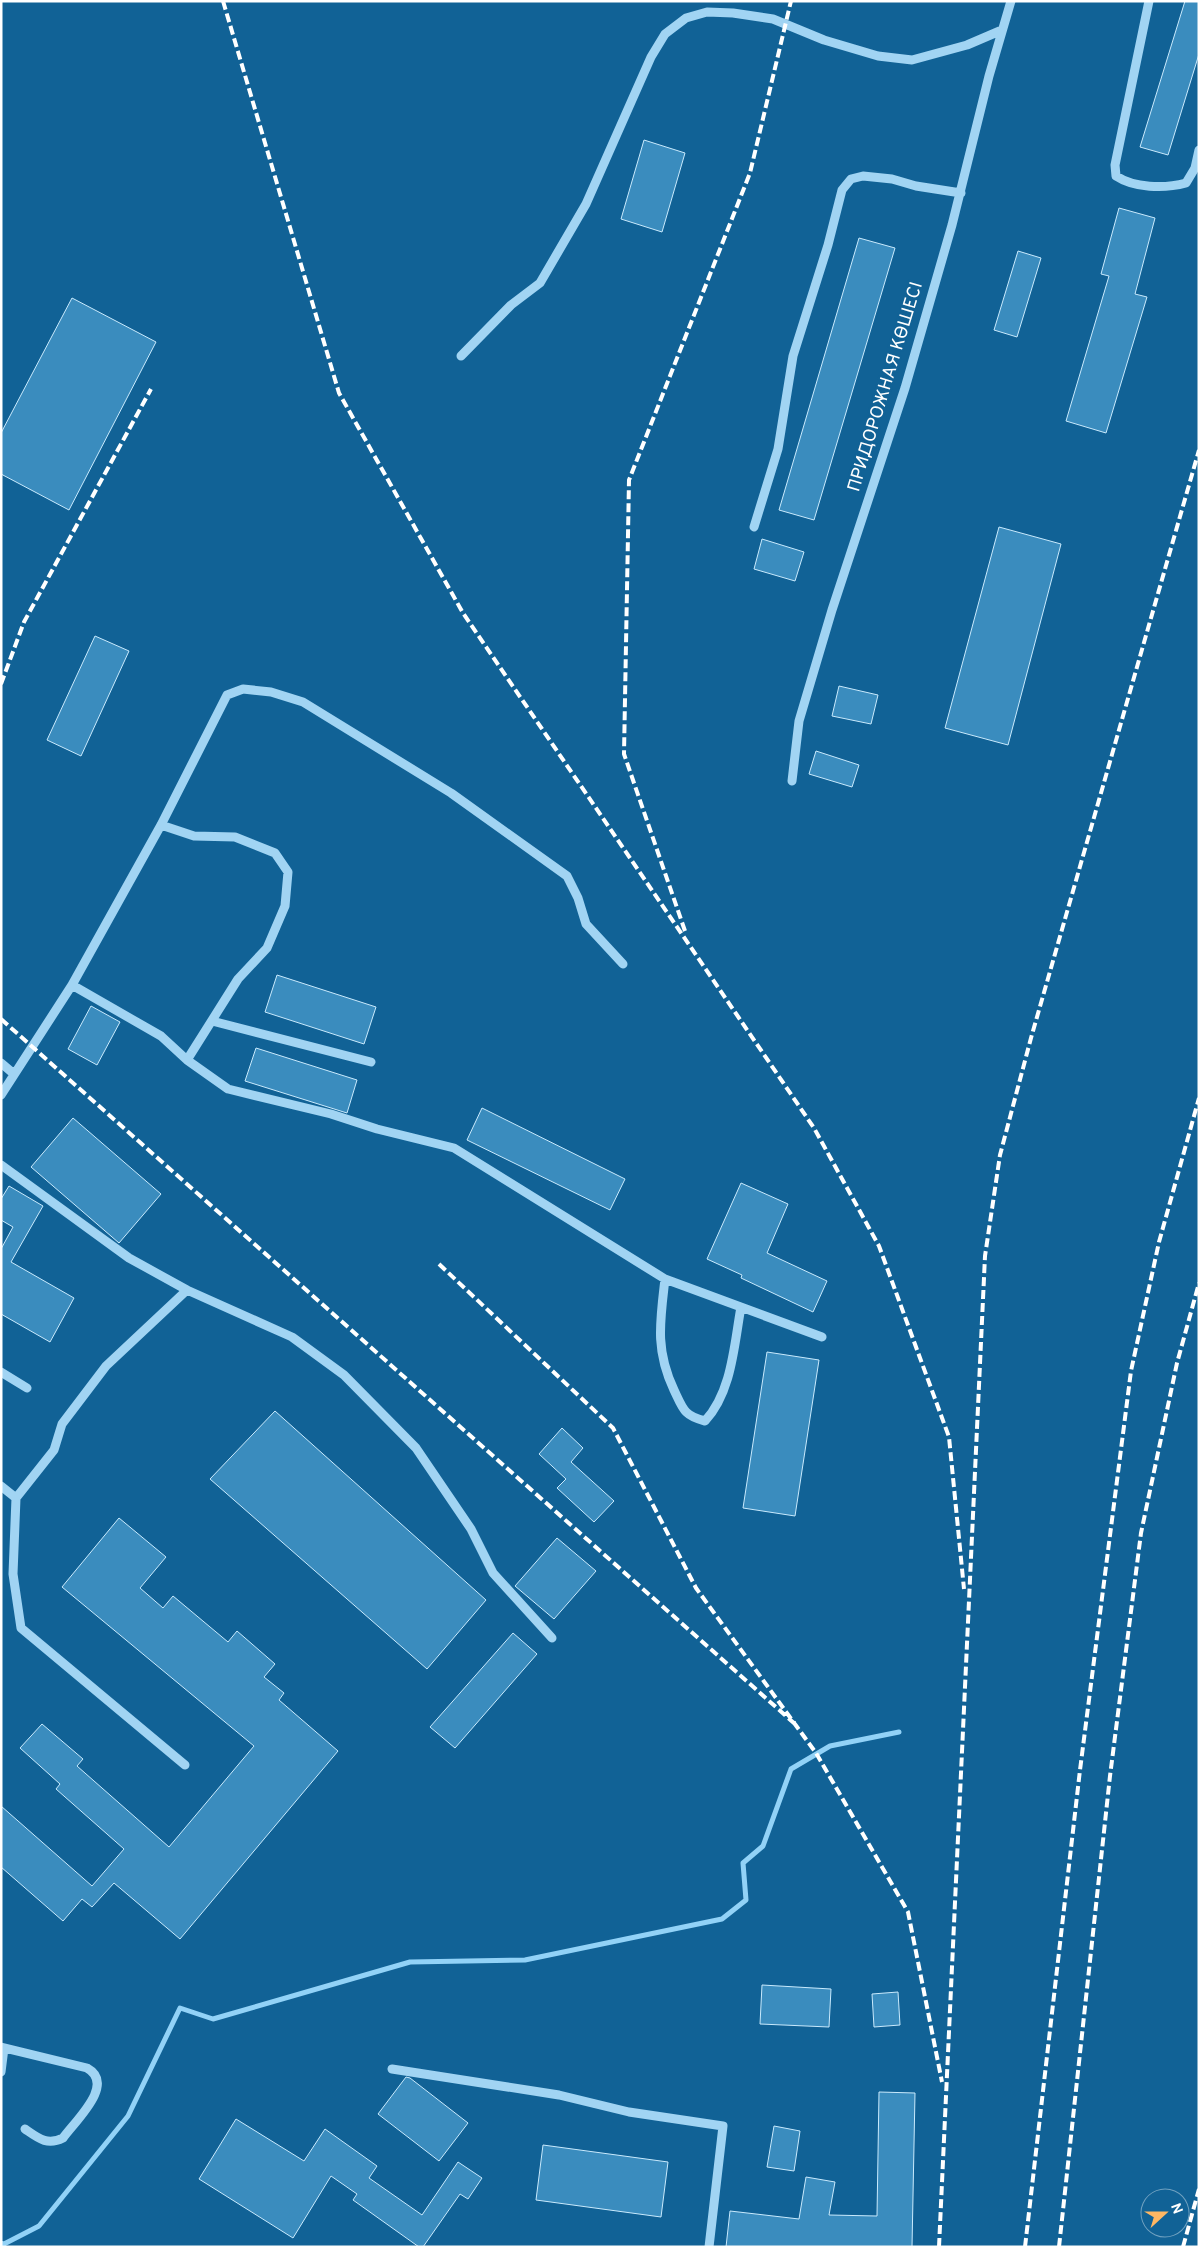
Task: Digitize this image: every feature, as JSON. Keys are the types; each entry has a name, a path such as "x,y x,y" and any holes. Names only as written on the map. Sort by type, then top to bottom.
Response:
{"lane":[{"name":"ПРИДОРОЖНАЯ КӨШЕСІ","path":"792,781 799,721 832,610 905,388 961,193 989,76 1010,1"},
{"path":"1149,1 1114,164 1116,176 1128,184 1172,187 1186,183 1194,168 1199,150"},
{"path":"461,356 511,304 540,283 586,204 651,57 664,34 686,18 707,12 733,13 773,19 824,40 878,56 912,60 967,45 1002,30"},
{"path":"754,527 778,449 793,356 842,190 851,179 863,176 892,179 916,186 961,193"},
{"path":"1,1095 72,986 161,825 227,695 243,689 271,692 303,702 451,793 566,876 578,898 586,924 623,964"},
{"path":"161,825 194,836 235,838 275,853 288,872 285,906 267,948 238,979 187,1060"},
{"path":"72,986 161,1036 187,1060 228,1088 454,1148 665,1280 822,1338"},
{"path":"212,1021 371,1062"},
{"path":"1,1063 14,1074"},
{"path":"1,1165 129,1258 187,1290 292,1337 344,1375 416,1448 471,1529 493,1572 552,1638"},
{"path":"665,1280 659,1336 664,1370 683,1410 691,1417 705,1421 716,1409 728,1374 740,1307"},
{"path":"185,1764 21,1628 13,1574 16,1498 54,1450 62,1424 106,1366 187,1290"},
{"path":"1,1372 27,1388"},
{"path":"1,1486 16,1498"},
{"path":"1,2072 2,2047 87,2068 96,2072 99,2082 98,2092 63,2138 55,2142 41,2140 25,2129"},
{"path":"392,2069 560,2095 629,2112 723,2126 709,2247"}],"building":[{"path":"1185,1 1199,1 1199,54 1168,155 1140,147"},
{"path":"644,140 685,153 662,232 621,219"},
{"path":"1119,208 1155,218 1135,294 1147,297 1106,433 1066,421 1109,276 1101,274"},
{"path":"859,238 895,248 814,520 779,510"},
{"path":"1018,251 1041,258 1017,337 994,330"},
{"path":"72,298 156,342 69,510 1,474 1,433"},
{"path":"999,527 1061,544 1008,745 945,728"},
{"path":"762,539 804,552 795,581 754,569"},
{"path":"95,636 129,651 81,756 47,740"},
{"path":"839,686 878,695 871,724 832,716"},
{"path":"816,751 859,765 852,787 809,774"},
{"path":"277,975 376,1007 364,1044 265,1012"},
{"path":"91,1006 120,1022 97,1065 68,1049"},
{"path":"256,1048 357,1080 347,1113 245,1081"},
{"path":"482,1108 625,1179 610,1210 467,1140"},
{"path":"73,1118 161,1194 119,1243 31,1167"},
{"path":"741,1183 788,1204 767,1253 827,1281 813,1312 741,1278 742,1275 707,1259"},
{"path":"9,1186 43,1206 11,1262 74,1298 50,1342 1,1314 1,1249 13,1227 1,1220 1,1199"},
{"path":"767,1352 819,1360 795,1516 743,1508"},
{"path":"275,1411 486,1600 427,1669 210,1479"},
{"path":"562,1428 583,1448 571,1462 614,1501 594,1522 557,1488 566,1479 539,1454"},
{"path":"119,1518 166,1557 140,1588 163,1608 173,1596 228,1642 237,1631 275,1664 264,1677 284,1693 279,1700 338,1751 180,1939 114,1883 92,1907 82,1899 63,1921 1,1867 1,1806 92,1886 124,1849 56,1789 60,1784 20,1748 42,1724 83,1759 77,1766 169,1847 254,1746 62,1587"},
{"path":"557,1538 596,1571 554,1619 515,1586"},
{"path":"513,1633 537,1654 455,1748 430,1727"},
{"path":"762,1985 831,1989 829,2027 760,2024"},
{"path":"898,1992 900,2025 874,2027 872,1994"},
{"path":"406,2077 410,2078 468,2123 439,2161 378,2114"},
{"path":"879,2092 915,2093 912,2247 726,2247 730,2211 799,2219 806,2177 835,2182 829,2215 877,2216"},
{"path":"236,2119 304,2161 325,2129 377,2166 369,2178 422,2215 458,2162 482,2178 468,2199 460,2194 423,2247 419,2247 353,2200 357,2194 331,2176 293,2238 199,2179"},
{"path":"774,2126 800,2131 794,2171 767,2167"},
{"path":"543,2145 668,2162 661,2217 536,2200"}],"waterway":[{"path":"1,2243 4,2244 39,2226 128,2116 180,2008 213,2019 410,1962 525,1960 722,1919 746,1900 743,1863 763,1846 791,1769 830,1746 899,1732"}],"railway":[{"path":"223,1 339,393 463,613 814,1128 879,1246 949,1437 964,1589"},
{"path":"685,931 624,754 629,480 750,173 791,1"},
{"path":"1,684 24,622 151,389"},
{"path":"939,2247 985,1256 1000,1155 1031,1038 1199,450"},
{"path":"1,1019 795,1724"},
{"path":"1025,2247 1080,1770 1131,1371 1159,1242 1199,1098"},
{"path":"439,1264 613,1428 696,1588 816,1753 908,1912 942,2082"},
{"path":"1059,2247 1110,1776 1141,1533 1177,1363 1199,1283"},
{"path":"1183,2247 1199,2189"}]}
